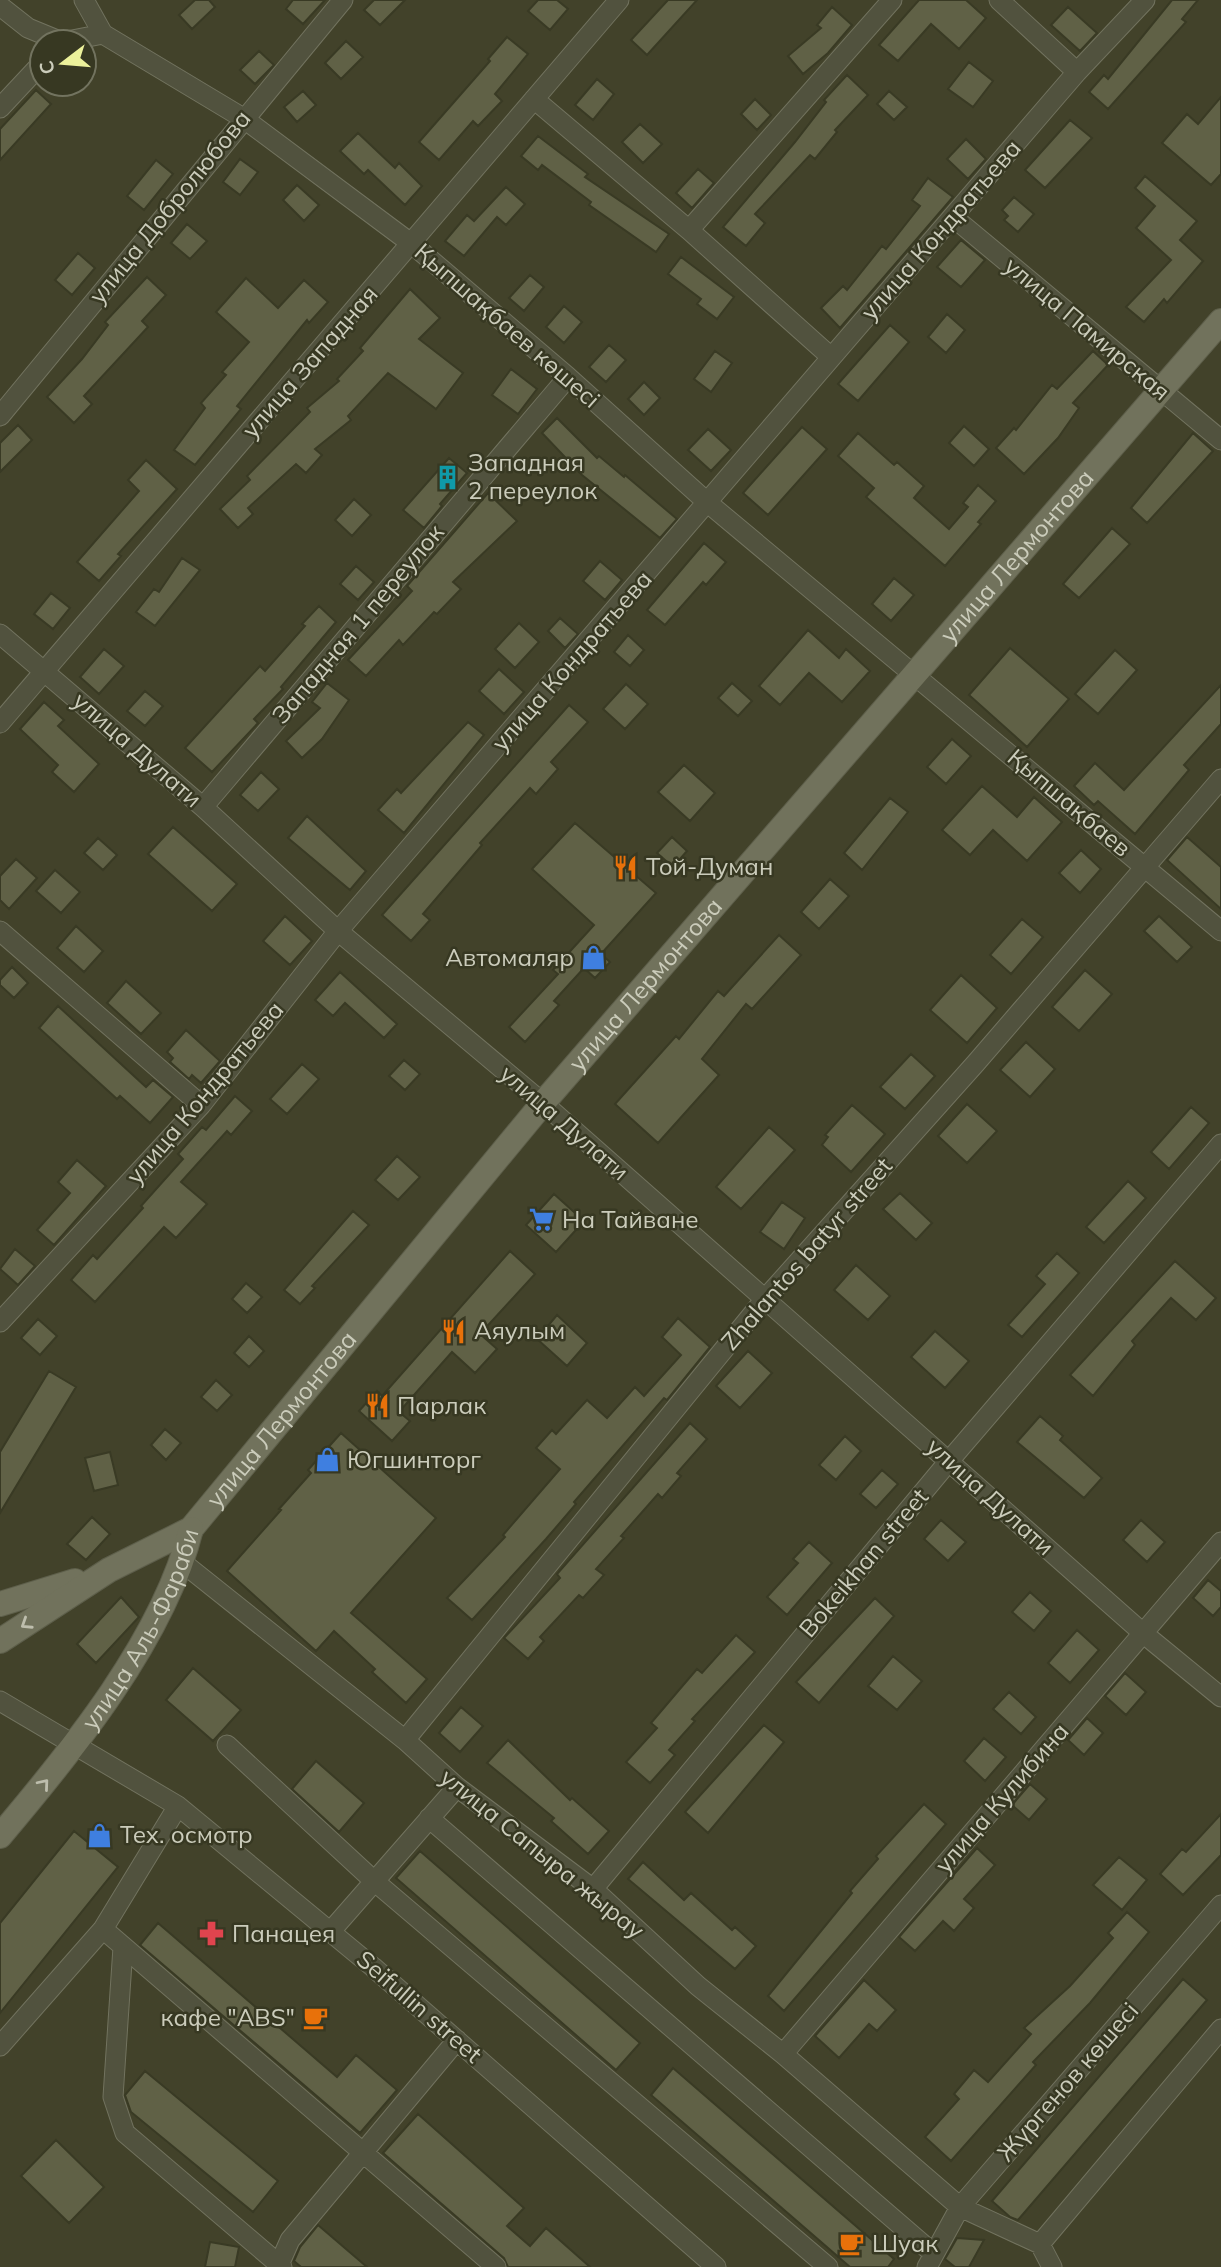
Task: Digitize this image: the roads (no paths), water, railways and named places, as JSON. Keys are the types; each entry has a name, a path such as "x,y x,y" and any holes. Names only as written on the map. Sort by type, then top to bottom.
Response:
{"main road":[{"name":"улица Лермонтова","path":"191,1529 543,1102 1221,321"},
{"name":"улица Аль-Фараби","path":"0,1836 76,1746 136,1651 183,1563 191,1529"},
{"name":"улица Аль-Фараби","path":"0,1641 108,1570 191,1529"},
{"path":"0,1604 108,1570"}],"street":[{"name":"улица Добролюбова","path":"0,416 343,0"},
{"name":"улица Западная","path":"0,723 619,0"},
{"path":"689,230 892,0"},
{"path":"999,0 1077,72"},
{"name":"улица Кондратьева","path":"0,1322 201,1105 338,931 1077,72 1145,0"},
{"name":"Қыпшақбаев көшесі","path":"91,4 103,34 243,118 412,244 568,377 708,503 917,674"},
{"path":"73,28 91,4"},
{"path":"0,6 28,28"},
{"path":"98,35 103,34"},
{"path":"0,108 28,78"},
{"path":"534,99 689,230 831,357"},
{"name":"улица Памирская","path":"953,216 1221,440"},
{"name":"Западная 1 переулок","path":"203,807 568,377"},
{"name":"улица Дулати","path":"0,634 203,807 338,931 543,1102 1144,1634 1221,1697"},
{"name":"Қыпшақбаев","path":"917,674 1221,931"},
{"name":"Zhalantos batyr street","path":"405,1740 765,1299 1147,868 1221,779"},
{"path":"0,931 201,1105"},
{"name":"Bokeikhan street","path":"593,1889 949,1461 1221,1144"},
{"name":"улица Кулибина","path":"783,2054 1221,1542"},
{"name":"улица Сапыра жырау","path":"183,1563 405,1740 457,1787 593,1889 698,1986 783,2054 960,2207 1040,2244"},
{"name":"Seifullin street","path":"0,1701 178,1807 457,2040 716,2267"},
{"path":"227,1745 373,1880 828,2267"},
{"path":"330,1932 457,1787"},
{"path":"0,2046 103,1929 178,1807"},
{"path":"429,1818 930,2261"},
{"name":"Жүргенов көшесі","path":"930,2261 960,2207 1221,1905"},
{"path":"103,1929 496,2267"},
{"path":"123,1947 113,2097 125,2133 280,2266 290,2239 457,2040"},
{"path":"1052,2267 1040,2244 1221,2029"}],"place":[{"name":"Западная 2 переулок","path":"448,477"},
{"name":"Той-Думан","path":"626,867"},
{"name":"Автомаляр","path":"594,958"},
{"name":"На Тайване","path":"542,1220"},
{"name":"Аяулым","path":"454,1331"},
{"name":"Парлак","path":"377,1406"},
{"name":"Югшинторг","path":"327,1460"},
{"name":"Тех. осмотр","path":"100,1835"},
{"name":"Панацея","path":"212,1934"},
{"name":"кафе \"ABS\"","path":"315,2018"},
{"name":"Шуак","path":"852,2244"}]}
